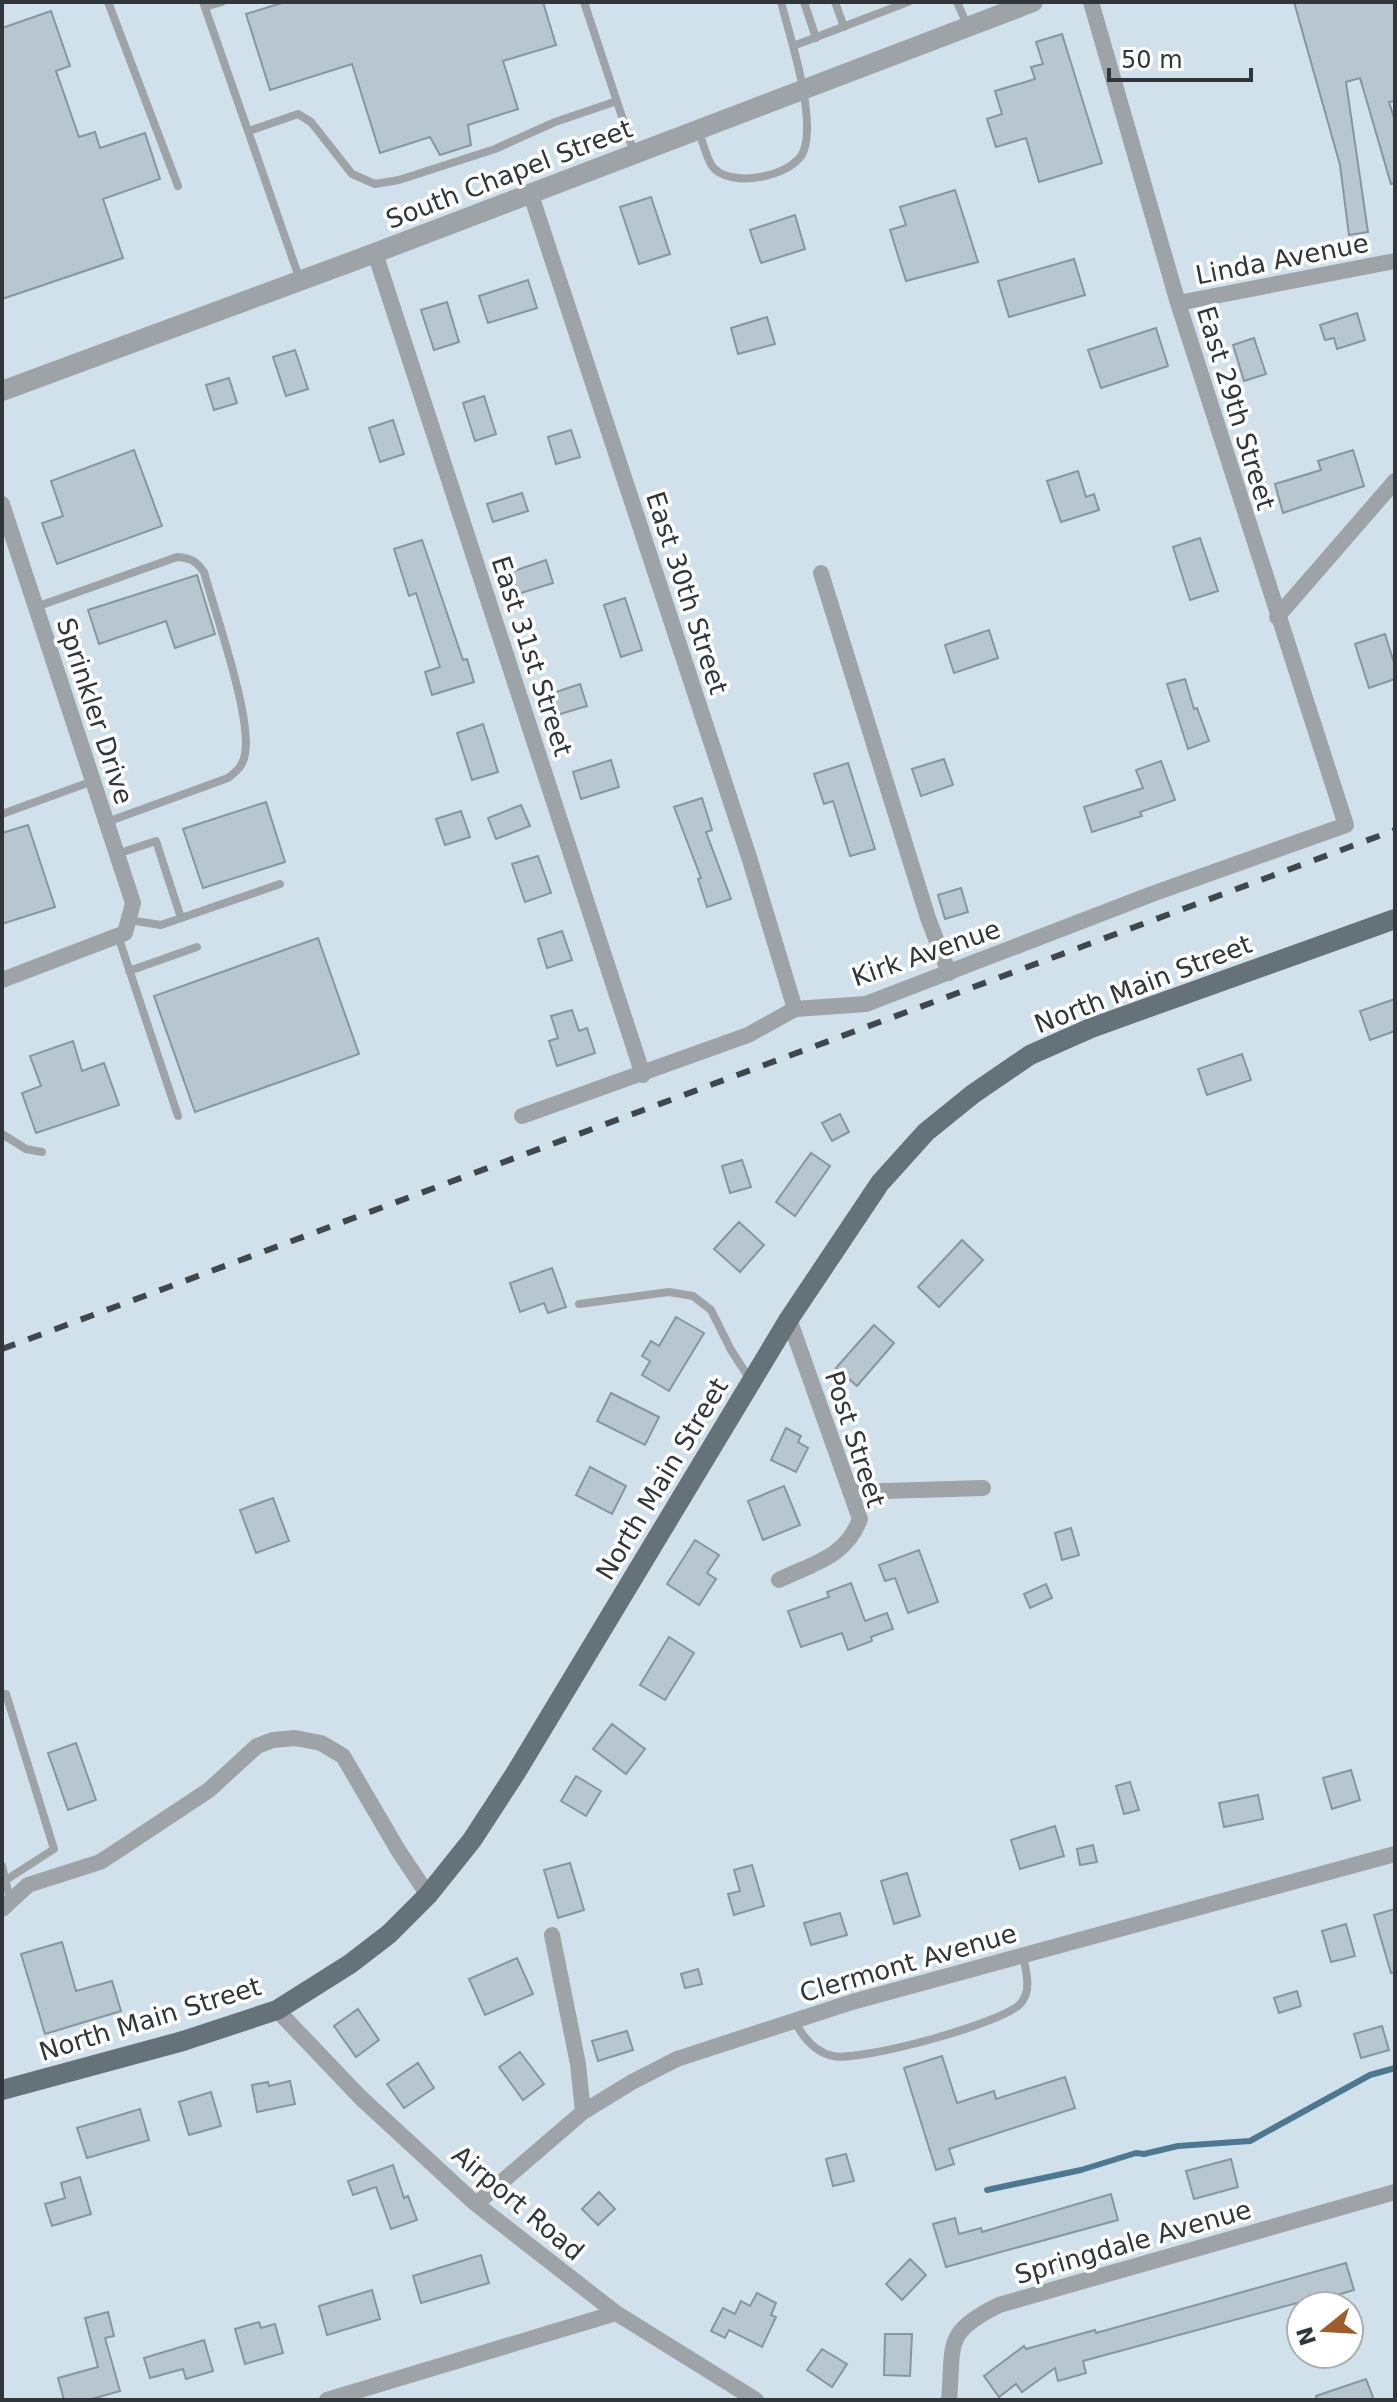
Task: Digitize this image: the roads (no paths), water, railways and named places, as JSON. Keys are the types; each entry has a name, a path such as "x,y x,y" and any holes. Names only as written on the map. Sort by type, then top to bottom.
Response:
{"main road":[{"name":"North Main Street","path":"2,2090 183,2041 277,2010 350,1964 389,1934 428,1895 472,1840 515,1774 789,1319 880,1183 926,1132 973,1094 1030,1055 1091,1028 1395,919"}],"street":[{"name":"South Chapel Street","path":"2,391 375,253 1033,2"},
{"name":"East 29th Street","path":"1091,2 1178,303 1346,825"},
{"name":"East 30th Street","path":"530,192 749,857 795,1009"},
{"name":"East 31st Street","path":"375,253 643,1075"},
{"name":"Linda Avenue","path":"1178,303 1395,261"},
{"path":"1277,617 1395,481"},
{"name":"Sprinkler Drive","path":"2,504 133,903 124,929"},
{"path":"821,573 928,918 949,973"},
{"name":"Kirk Avenue","path":"522,1116 748,1035 795,1009 866,1004 1152,894 1346,825"},
{"path":"2,980 124,929"},
{"name":"Post Street","path":"779,1580 842,1550 854,1536 860,1519 789,1319"},
{"path":"852,1492 983,1488"},
{"path":"6,1905 28,1885 100,1862 209,1790 257,1746 273,1740 295,1738 321,1743 343,1756 428,1895"},
{"name":"Clermont Avenue","path":"476,2204 583,2112 677,2059 794,2020 1395,1854"},
{"path":"552,1935 578,2064 583,2112"},
{"name":"Airport Road","path":"277,2010 361,2098 476,2204 616,2313 756,2400"},
{"name":"Springdale Avenue","path":"949,2400 955,2336 970,2319 999,2305 1395,2192"},
{"path":"327,2400 616,2313"}],"lane":[{"path":"108,2 178,186"},
{"path":"222,2 204,5 300,280"},
{"path":"584,2 634,154"},
{"path":"698,130 713,167 723,175 753,178 787,169 804,152 805,90 781,2"},
{"path":"804,2 816,38"},
{"path":"835,2 844,27"},
{"path":"957,2 968,27"},
{"path":"793,46 904,3"},
{"path":"249,131 298,114 311,122 352,174 375,184 399,180 495,149 555,122 617,101"},
{"path":"36,607 177,557 198,562 204,572 244,714 246,752 240,769 228,778 192,793 106,822"},
{"path":"2,814 93,781"},
{"path":"117,854 156,841 181,918"},
{"path":"178,1116 129,971 124,929 161,925 280,884"},
{"path":"129,971 197,947"},
{"path":"2,1134 26,1149 42,1152"},
{"path":"579,1304 669,1292 693,1296 711,1310 731,1350 752,1381"},
{"path":"2,1694 6,1694 54,1849 6,1880"},
{"path":"2,1866 6,1880 6,1905"},
{"path":"794,2020 809,2042 821,2052 834,2057 851,2058 895,2050 981,2022 1020,2005 1026,1994 1023,1956"}],"waterway":[{"path":"987,2190 1081,2170 1136,2153 1178,2146 1250,2141 1370,2075 1395,2068"}],"railway":[{"path":"2,1349 1395,830"}]}
